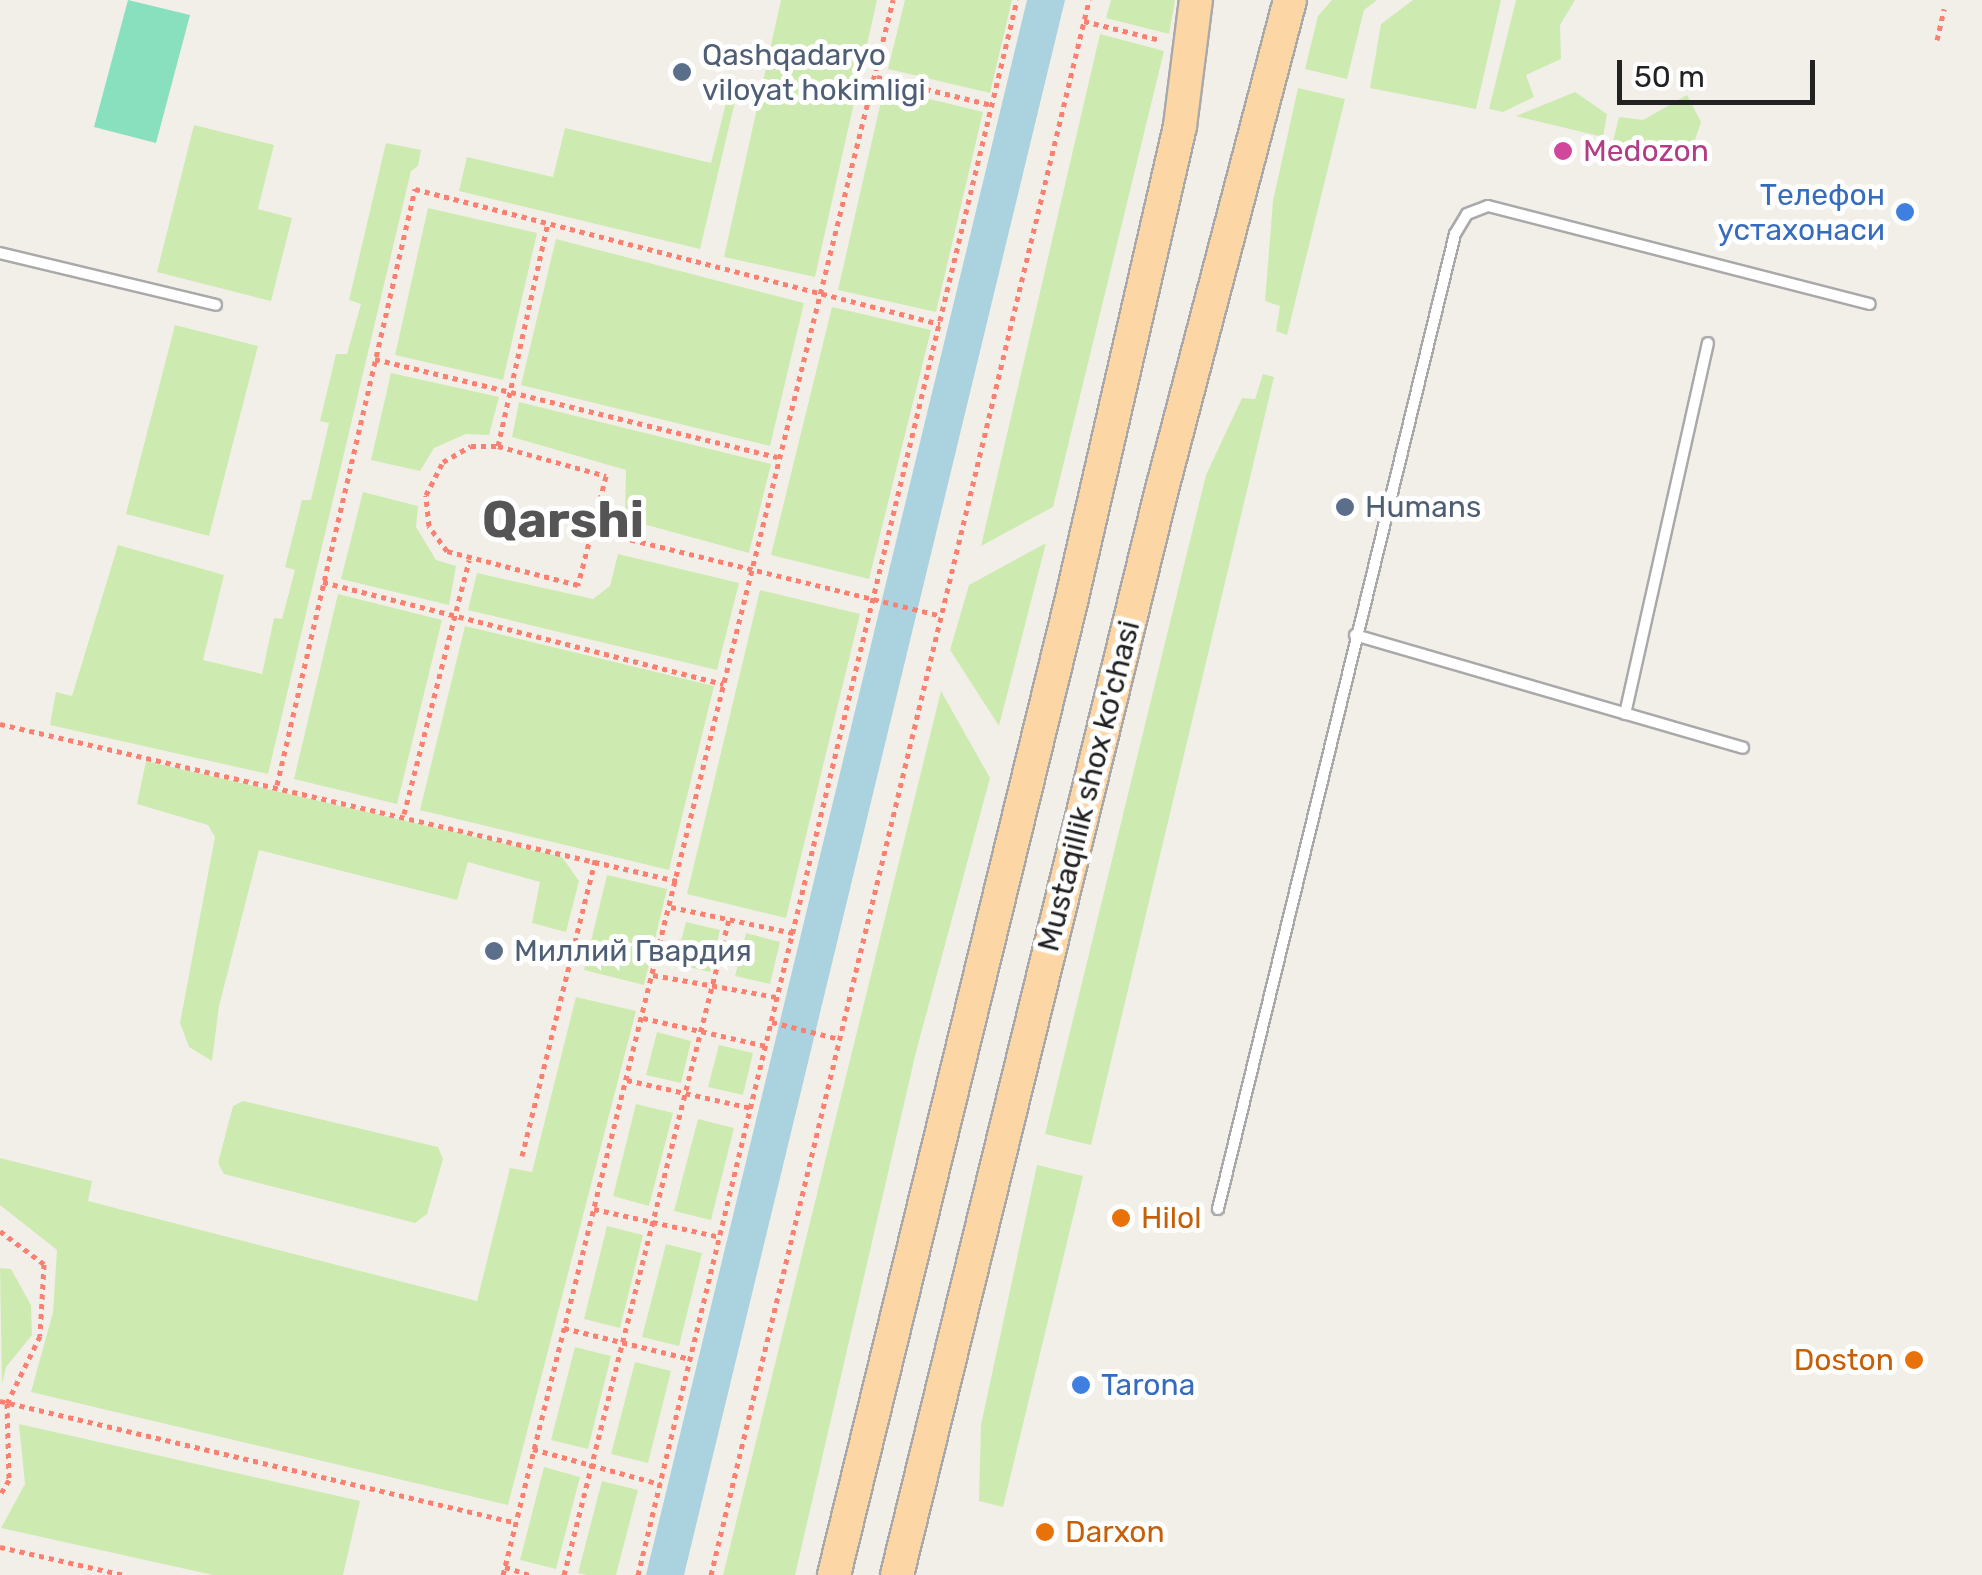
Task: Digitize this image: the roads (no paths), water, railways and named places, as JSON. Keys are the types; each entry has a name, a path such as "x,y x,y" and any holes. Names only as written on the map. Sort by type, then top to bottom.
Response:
{"main road":[{"name":"Mustaqillik shox ko'chasi","path":"834,1575 1080,564 1180,126 1196,0"},
{"name":"Mustaqillik shox ko'chasi","path":"896,1575 1167,470 1290,0"}],"lane":[{"path":"1218,1209 1455,234 1467,214 1488,206 1870,304"},
{"path":"0,254 216,306"},
{"path":"1625,714 1708,343"},
{"path":"1356,635 1743,748"}],"water":[{"path":"1027,0 1065,0 684,1575 646,1575"}],"place":[{"name":"Qashqadaryo viloyat hokimligi","path":"682,72"},
{"name":"Medozon","path":"1563,151"},
{"name":"Телефон устахонаси","path":"1905,212"},
{"name":"Humans","path":"1345,507"},
{"name":"Миллий Гвардия","path":"494,951"},
{"name":"Hilol","path":"1121,1218"},
{"name":"Doston","path":"1914,1360"},
{"name":"Tarona","path":"1081,1385"},
{"name":"Darxon","path":"1045,1532"}],"district":[{"name":"Qarshi","path":"563,521"}]}
